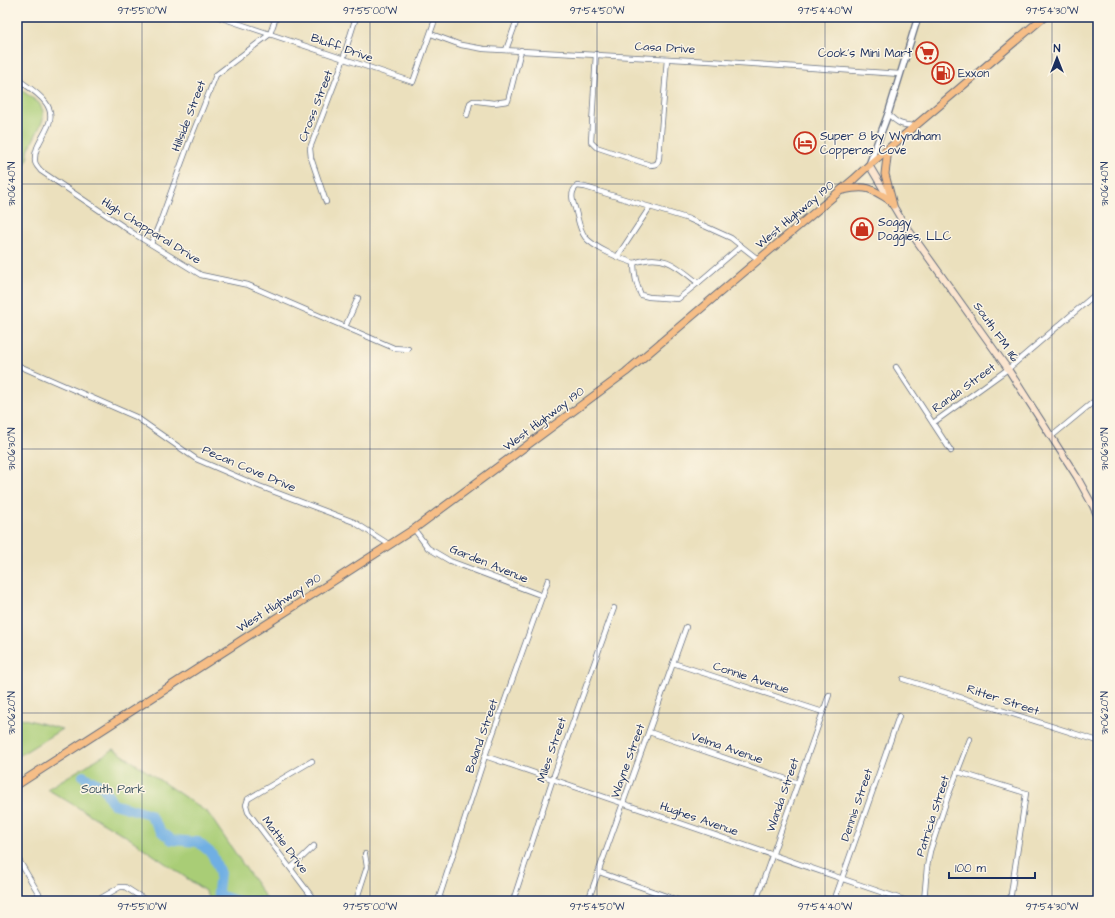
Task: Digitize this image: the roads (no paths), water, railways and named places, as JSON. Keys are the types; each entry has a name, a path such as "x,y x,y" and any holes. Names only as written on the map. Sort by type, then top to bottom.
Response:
{"main road":[{"name":"West Highway 190","path":"17,784 414,530 626,372 1044,17"},
{"path":"888,149 885,174 892,203"},
{"name":"South FM 116","path":"869,165 908,228 1008,369 1052,436 1096,504 1098,517"},
{"path":"840,190 868,188 892,203"}],"street":[{"name":"Bluff Drive","path":"219,17 413,82 431,34"},
{"path":"270,34 276,17"},
{"name":"Cross Street","path":"326,202 311,158 310,148 341,68 356,17"},
{"path":"431,34 436,17"},
{"path":"506,50 518,17"},
{"path":"869,165 888,114 918,17"},
{"name":"Hillside Street","path":"150,244 160,222 216,75 270,34"},
{"name":"Casa Drive","path":"431,34 461,45 506,50 596,54 900,74"},
{"path":"467,115 470,104 473,101 494,104 508,101 521,50"},
{"path":"596,54 591,142 596,147 650,165 657,164 660,158 667,59"},
{"name":"High Chapparal Drive","path":"17,79 38,94 49,108 51,117 50,124 35,155 36,165 41,171 150,244 201,275 248,284 394,348 408,349"},
{"path":"888,114 901,125 915,126"},
{"path":"698,283 674,264 656,258 634,263 617,257 586,238 582,231 572,198 573,189 577,186 585,187 689,219 731,238 758,260"},
{"path":"617,257 650,207"},
{"path":"634,263 634,274 637,287 641,294 649,297 678,299 741,246"},
{"name":"Randa Street","path":"933,423 1008,369 1098,292"},
{"path":"345,326 358,298"},
{"name":"Pecan Cove Drive","path":"17,365 136,417 196,459 259,486 354,522 390,545"},
{"path":"896,367 951,451"},
{"path":"1052,436 1098,398"},
{"name":"Garden Avenue","path":"414,530 428,548 450,561 543,596"},
{"name":"Boland Street","path":"438,899 485,756 548,580"},
{"name":"Miles Street","path":"512,901 553,778 614,608"},
{"name":"Wayne Street","path":"588,901 686,627"},
{"name":"Connie Avenue","path":"673,663 823,712"},
{"name":"Ritter Street","path":"903,678 1098,741"},
{"name":"Wanda Street","path":"756,901 829,695"},
{"name":"Dennis Street","path":"834,901 900,716"},
{"name":"Velma Avenue","path":"649,732 798,784"},
{"name":"Patricia Street","path":"924,901 930,851 947,799 970,739"},
{"name":"Hughes Avenue","path":"485,756 553,778 906,901"},
{"name":"Mattie Drive","path":"312,761 248,799 246,805 248,812 315,901"},
{"path":"958,772 1026,793 1010,901"},
{"path":"291,868 314,846"},
{"path":"356,901 367,867 365,854"},
{"path":"17,857 43,901"},
{"path":"599,872 680,901"},
{"path":"96,901 120,886 125,886 147,901"},
{"path":"438,899 449,901"}],"waterway":[{"path":"83,776 103,787 113,804 149,814 162,832 172,840 198,842 212,854 220,873 219,895 237,901"}],"place":[{"name":"Cook's Mini Mart","path":"927,53"},
{"name":"Exxon","path":"943,73"},
{"name":"Super 8 by Wyndham Copperas Cove","path":"805,143"},
{"name":"Soggy Doggies, LLC","path":"862,229"}],"park label":[{"name":"South Park","path":"113,789"}]}
